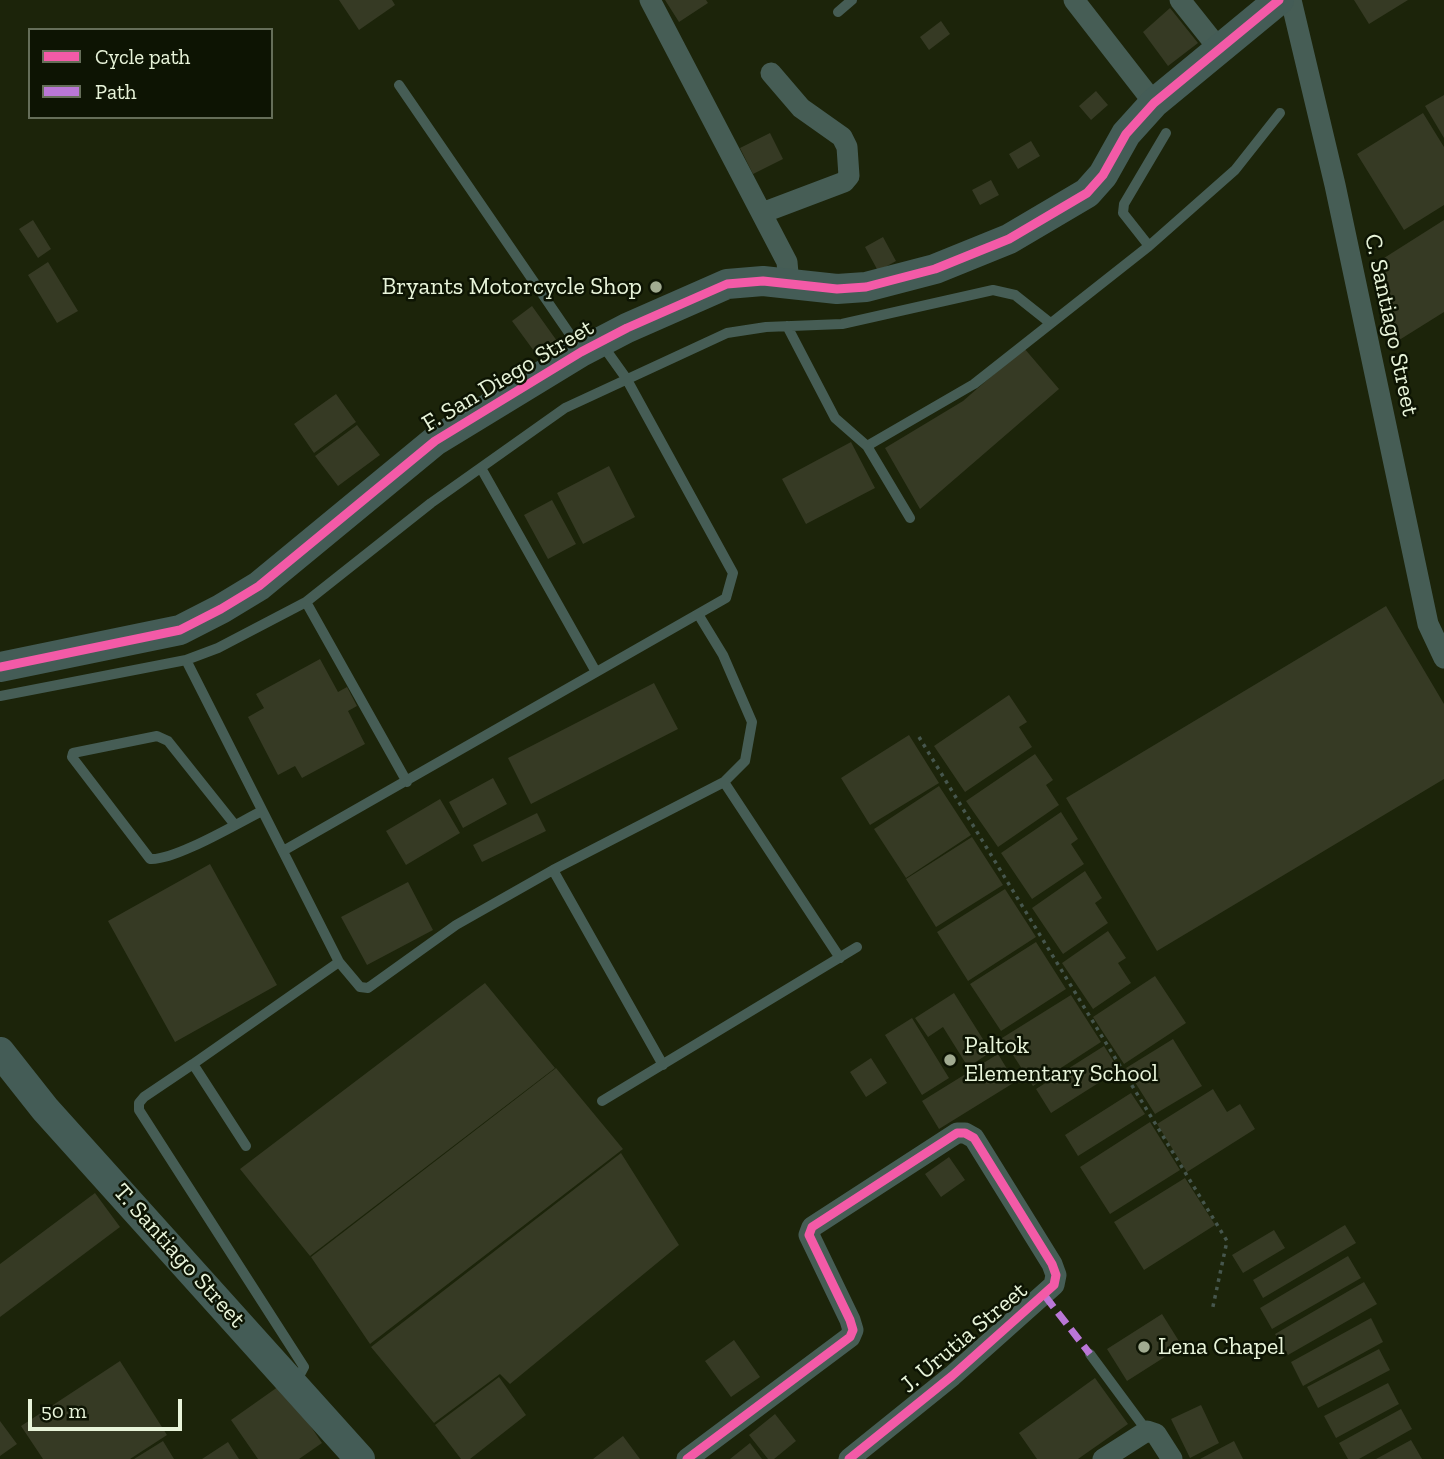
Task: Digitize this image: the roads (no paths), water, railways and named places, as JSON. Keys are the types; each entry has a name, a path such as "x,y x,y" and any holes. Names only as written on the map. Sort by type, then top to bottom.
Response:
{"street":[{"path":"650,0 787,262 789,285"},
{"path":"1073,0 1154,103"},
{"path":"1180,0 1219,49"},
{"name":"F. San Diego Street","path":"0,667 180,630 221,609 259,586 435,441 591,347 727,284 763,281 837,289 866,287 935,269 989,250 1061,212 1087,193 1103,175 1126,134 1154,103 1279,0"},
{"name":"C. Santiago Street","path":"1291,0 1335,185 1428,624 1444,659"},
{"path":"762,213 844,182 849,176 846,146 842,137 801,108 771,72"},
{"name":"T. Santiago Street","path":"0,1052 45,1109 294,1385 353,1457"},
{"name":"J. Urutia Street","path":"687,1459 850,1338 853,1330 850,1320 809,1235 812,1227 957,1133 965,1133 974,1138 1052,1264 1056,1275 1054,1285 962,1367 849,1459"},
{"path":"1103,1459 1146,1431 1156,1434 1172,1459"}],"lane":[{"path":"838,12 852,0"},
{"path":"283,852 726,598 733,573 626,378 591,347 399,85"},
{"path":"867,446 974,384 1049,322 1149,246 1234,170 1280,113"},
{"path":"1149,246 1123,213 1124,204 1166,133"},
{"path":"0,696 186,660 218,649 306,602 481,468 565,408 727,333 842,324 993,290 1015,295 1049,322"},
{"path":"787,327 835,418 867,446 910,518"},
{"path":"481,468 596,672"},
{"path":"306,602 407,782"},
{"path":"186,660 339,962 360,987 368,988 456,925 553,870 724,782 745,761 752,722 723,655 698,614"},
{"path":"235,825 168,741 158,736 77,751 72,757 146,857 157,859 235,825 262,811"},
{"path":"724,782 839,958"},
{"path":"553,870 663,1065"},
{"path":"602,1101 857,947"},
{"path":"294,1385 304,1367 139,1110 139,1103 339,962"},
{"path":"193,1064 246,1146"},
{"path":"1090,1354 1146,1431"}],"place":[{"name":"Bryants Motorcycle Shop","path":"656,287"},
{"name":"Paltok Elementary School","path":"950,1060"},
{"name":"Lena Chapel","path":"1144,1347"}]}
